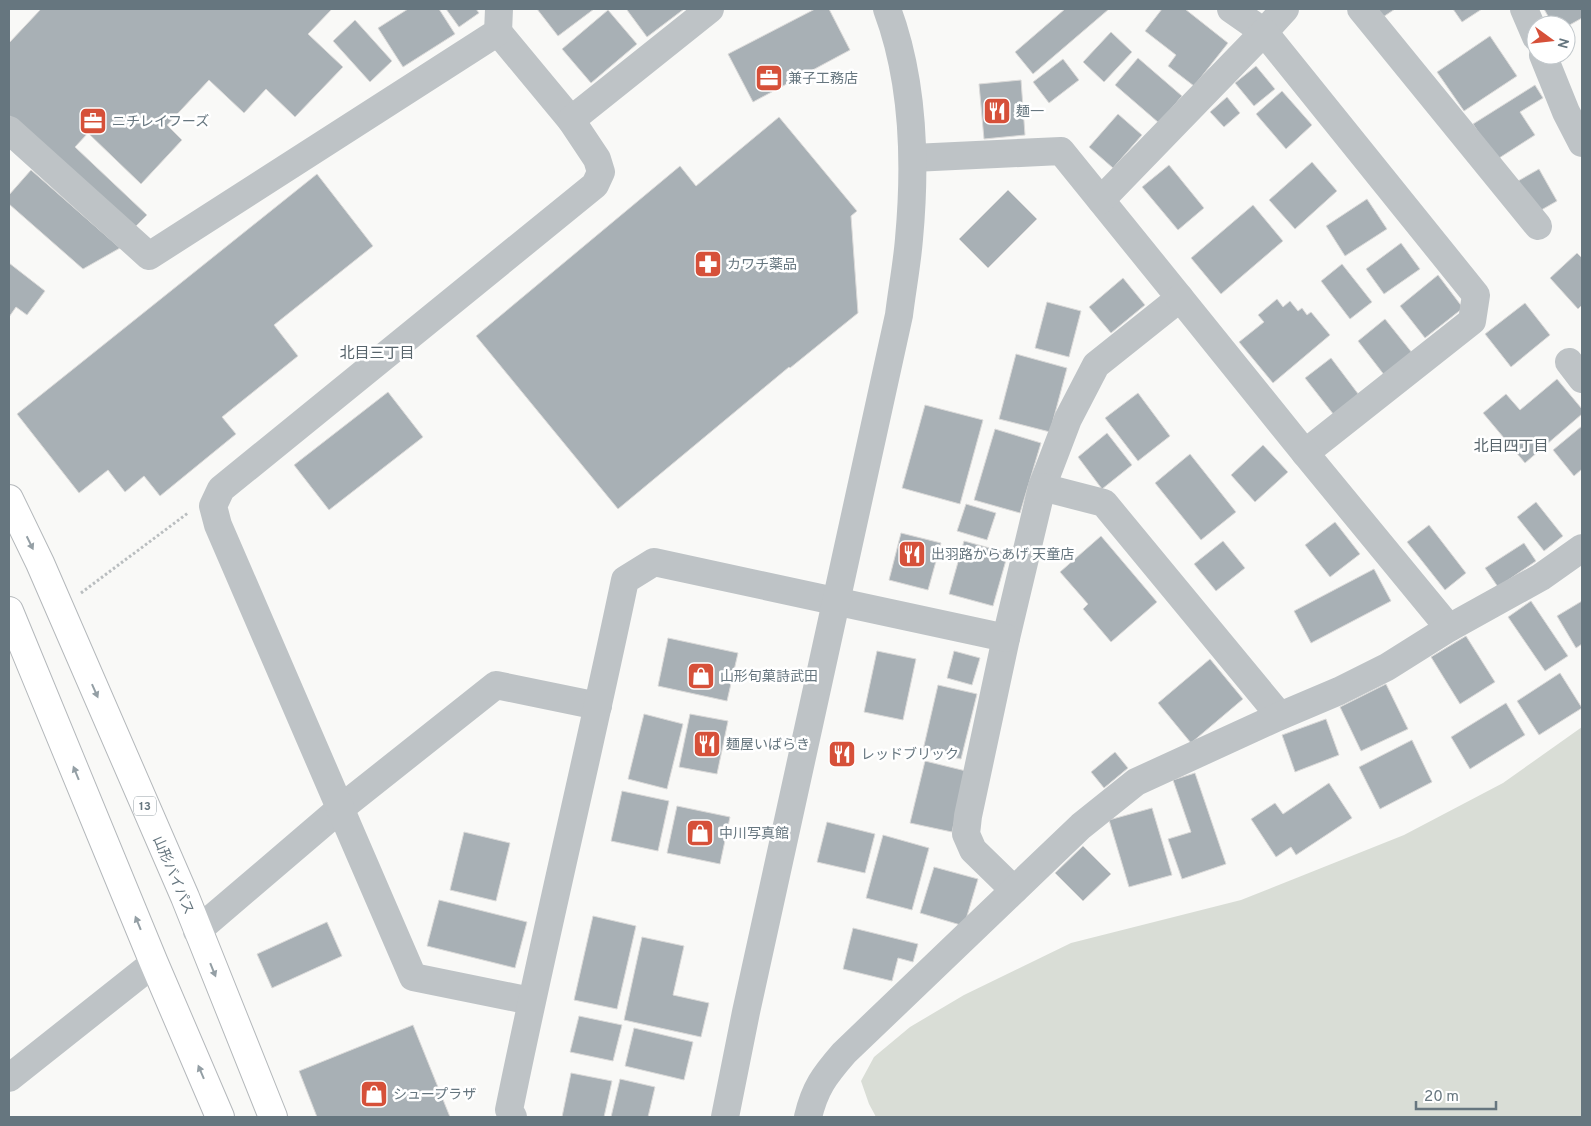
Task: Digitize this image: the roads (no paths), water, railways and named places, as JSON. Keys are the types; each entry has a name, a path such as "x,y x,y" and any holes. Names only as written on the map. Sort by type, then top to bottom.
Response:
{"highway":[{"name":"山形バイパス","path":"9,499 60,609 185,897 273,1117"},
{"path":"9,611 154,963 220,1117"}],"street":[{"path":"571,120 710,9"},
{"path":"724,1117 899,315 909,240 913,158 907,86 893,23 887,9"},
{"path":"1231,9 1264,32 1476,295 1472,321 1305,453"},
{"path":"1101,200 1285,9"},
{"path":"1360,9 1538,226"},
{"path":"9,130 149,256 499,20 597,159 601,172 596,185 221,489 213,506 218,525 413,977 531,1001"},
{"path":"1547,65 1566,112 1582,143"},
{"path":"913,158 1061,152 1449,628"},
{"path":"1014,890 973,850 966,834 968,816 1006,638 1042,487 1068,419 1096,365 1180,298"},
{"path":"1042,487 1104,503 1280,716"},
{"path":"808,1117 812,1102 823,1078 844,1053 1081,826 1136,782 1339,691 1387,667 1449,628 1541,578 1582,548"},
{"path":"513,1117 508,1110 625,580 654,562 1006,638"},
{"path":"197,931 341,808 496,685 598,706"},
{"path":"9,1078 154,963"}],"place":[{"name":"兼子工務店","path":"769,78"},
{"name":"麺一","path":"997,111"},
{"name":"ニチレイフーズ","path":"93,121"},
{"name":"カワチ薬品","path":"708,264"},
{"name":"出羽路からあげ 天童店","path":"912,554"},
{"name":"山形旬菓詩武田","path":"701,676"},
{"name":"麺屋いばらき","path":"707,744"},
{"name":"レッドブリック","path":"842,754"},
{"name":"中川写真館","path":"700,833"},
{"name":"シュープラザ","path":"374,1094"}],"district":[{"name":"北目三丁目","path":"377,353"},
{"name":"北目四丁目","path":"1511,446"}]}
